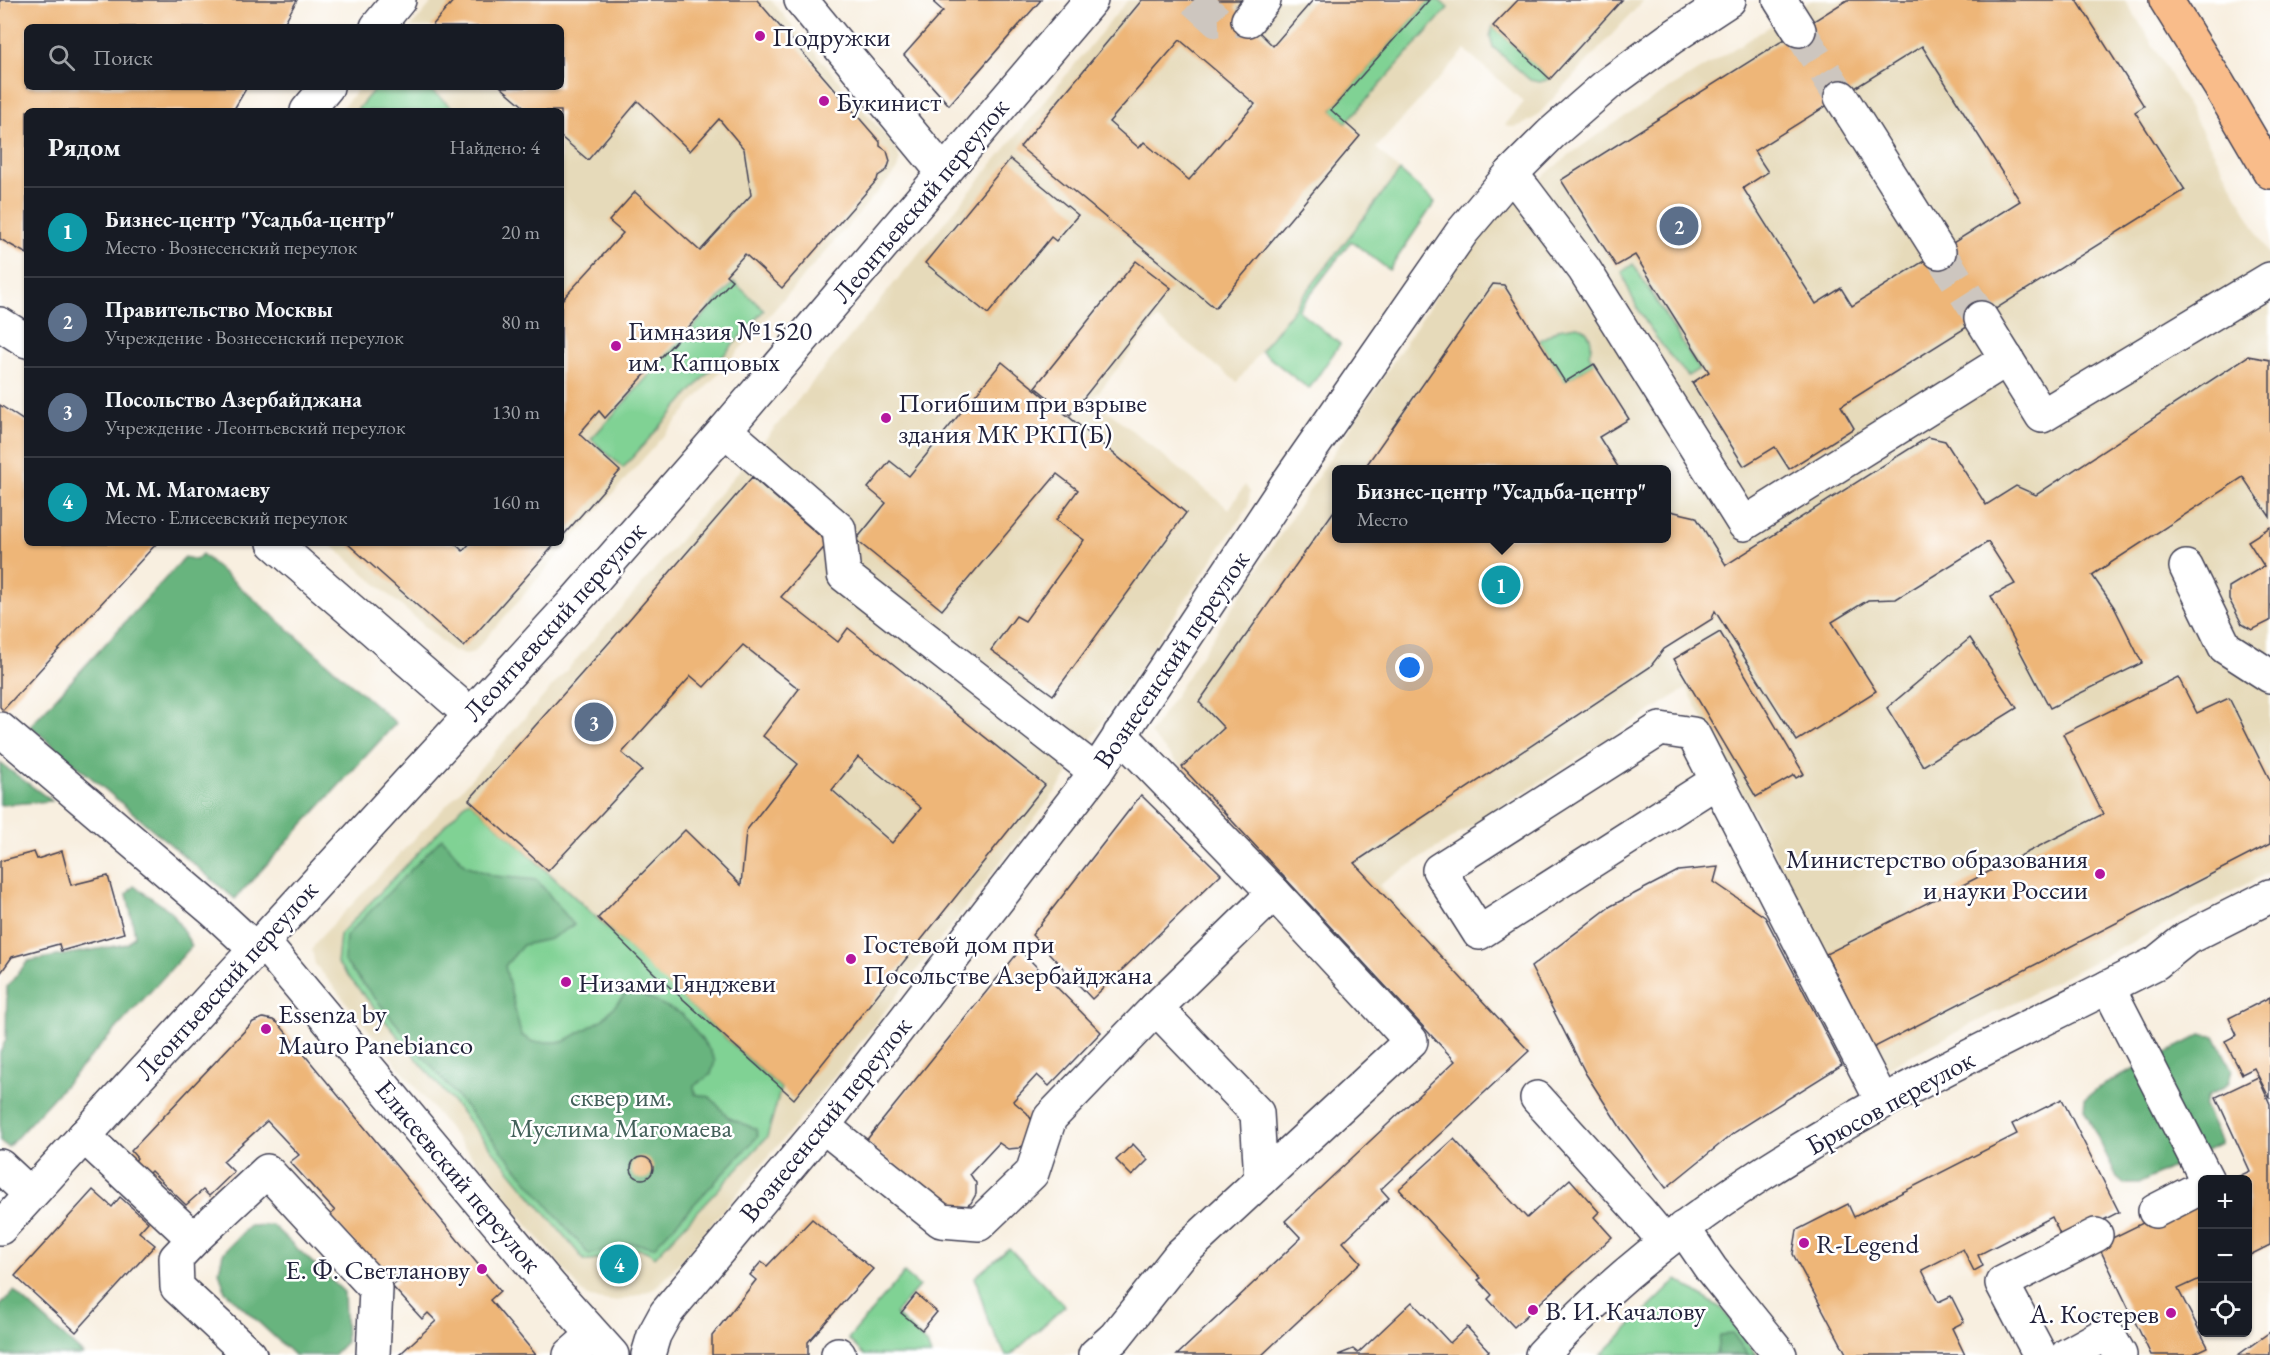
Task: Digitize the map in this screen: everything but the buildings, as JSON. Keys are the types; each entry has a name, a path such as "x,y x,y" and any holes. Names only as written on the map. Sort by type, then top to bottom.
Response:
{"main road":[{"path":"2166,0 2270,172"}],"street":[{"path":"379,24 399,0"},
{"path":"801,0 944,172"},
{"name":"Леонтьевский переулок","path":"0,1228 504,680 725,430 1091,0"},
{"name":"Вознесенский переулок","path":"648,1355 654,1335 666,1312 823,1126 1096,772 1289,482 1462,232 1510,174 1608,84 1671,38 1729,0"},
{"path":"1780,0 1799,30"},
{"path":"310,108 324,90"},
{"path":"1841,97 1939,252"},
{"path":"1510,174 1526,191 1584,269 1744,524 2007,359"},
{"path":"1981,318 2042,416 2270,279"},
{"path":"0,324 24,338"},
{"path":"725,430 839,529 844,575 1096,772"},
{"path":"277,546 471,715"},
{"path":"2186,567 2226,647 2270,676"},
{"name":"Елисеевский переулок","path":"0,729 259,945 592,1348"},
{"path":"1717,781 1479,933 1439,870 1660,729 1693,734 1882,1101"},
{"path":"1095,1355 1115,1337 1180,1255 1411,1041 1274,893 1120,734"},
{"path":"823,1126 941,1221 980,1224 1032,1173 1050,1118 1156,1008 1274,893"},
{"name":"Брюсов переулок","path":"1542,1355 1627,1274 1674,1235 1758,1176 1882,1101 2156,963 2187,938 2270,897"},
{"path":"2108,987 2205,1175"},
{"path":"1156,1008 1257,1113 1261,1180"},
{"path":"1537,1098 1639,1211 1674,1235 1711,1269 1780,1355"},
{"path":"84,1136 194,1239"},
{"path":"0,1166 30,1194"},
{"path":"250,1355 177,1287 176,1258 267,1171 376,1289 373,1355"},
{"path":"2155,1211 2198,1189"},
{"path":"2040,1355 2002,1283 2096,1235"},
{"path":"2067,1355 2107,1333 2120,1355"}],"shaded area":[{"path":"434,0 771,0 897,150 900,159 897,170 474,652 466,654 453,651 332,546 564,546 564,108 342,108 357,90 564,90 564,24 414,24"},
{"path":"1128,0 1644,0 1536,117 1522,125 1514,127 1505,125 1524,102 1465,50 1376,148 1400,171 1237,382 1157,319 1093,399 1229,509 1245,485 1250,492 1248,507 1057,790 808,1110 665,1279 652,1290 622,1300 591,1298 583,1293 315,964 312,950 316,942 460,791 619,611 744,465"},
{"path":"1812,0 2125,0 2220,163 2270,256 2270,872 1880,1071 1775,855 1687,688 1379,885 1529,1051 1455,1061 1150,734 1466,250 1516,198 1569,155 1624,117"}],"green space":[{"path":"1429,0 1439,0 1448,8 1346,123 1331,110"},
{"path":"1493,26 1550,79 1540,82 1530,80 1493,47 1490,36"},
{"path":"374,90 431,90 452,108 358,108"},
{"path":"1400,171 1435,202 1389,270 1351,241 1298,310 1340,344 1309,389 1261,351"},
{"path":"1633,264 1699,369 1688,376 1658,340 1627,287 1622,272"},
{"path":"734,282 764,310 623,468 591,439"},
{"path":"1577,326 1585,330 1590,337 1589,354 1594,364 1565,382 1539,341 1558,329"},
{"path":"202,554 396,723 235,899 30,726 185,557 196,560"},
{"path":"0,763 52,801 0,805"},
{"name":"сквер им. Муслима Магомаева","path":"469,800 781,1088 767,1137 655,1257 638,1249 620,1252 594,1261 585,1261 337,963 340,934"},
{"name":"сквер им. Муслима Магомаева","path":"442,838 465,865 494,876 537,880 574,925 550,939 523,945 505,966 521,1035 533,1042 563,1042 602,1020 630,989 682,1014 709,1049 715,1061 711,1074 694,1086 695,1094 710,1097 729,1118 756,1129 758,1136 654,1247 631,1243 589,1255 344,961 346,936"},
{"path":"134,886 172,912 192,946 8,1147 0,1141 0,1053 6,1039 7,987 28,961 127,944 135,935 127,894"},
{"path":"2201,1035 2215,1036 2232,1070 2228,1084 2209,1096 2204,1106 2221,1143 2138,1184 2125,1184 2117,1177 2084,1109 2085,1099 2098,1088"},
{"path":"272,1225 344,1292 346,1342 333,1355 294,1355 225,1291 219,1271 223,1253 249,1226"},
{"path":"1009,1248 1065,1306 1011,1355 1006,1355 989,1324 975,1277"},
{"path":"904,1273 919,1286 895,1314 927,1344 931,1355 864,1355 848,1339"},
{"path":"1677,1280 1724,1310 1756,1355 1601,1355"},
{"path":"14,1291 83,1354 0,1355 0,1306"},
{"path":"1733,1334 1748,1355 1716,1355 1720,1335"}],"tunnel":[{"path":"1194,0 1217,21 1248,20"},
{"path":"1799,30 1841,97"},
{"path":"1939,252 1981,318"}],"place":[{"name":"Подружки","path":"760,36"},
{"name":"Букинист","path":"824,101"},
{"name":"Правительство Москвы","path":"1679,226"},
{"name":"Гимназия №1520 им. Капцовых","path":"616,346"},
{"name":"Погибшим при взрыве здания МК РКП(Б)","path":"886,418"},
{"name":"Бизнес-центр \"Усадьба-центр\"","path":"1501,585"},
{"name":"Посольство Азербайджана","path":"594,722"},
{"name":"Министерство образования и науки России","path":"2100,874"},
{"name":"Гостевой дом при Посольстве Азербайджана","path":"851,959"},
{"name":"Низами Гянджеви","path":"566,982"},
{"name":"Essenza by Mauro Panebianco","path":"266,1029"},
{"name":"R-Legend","path":"1804,1243"},
{"name":"М. М. Магомаеву","path":"619,1264"},
{"name":"Е. Ф. Светланову","path":"482,1269"},
{"name":"В. И. Качалову","path":"1533,1310"},
{"name":"А. Костерев","path":"2171,1313"}]}
